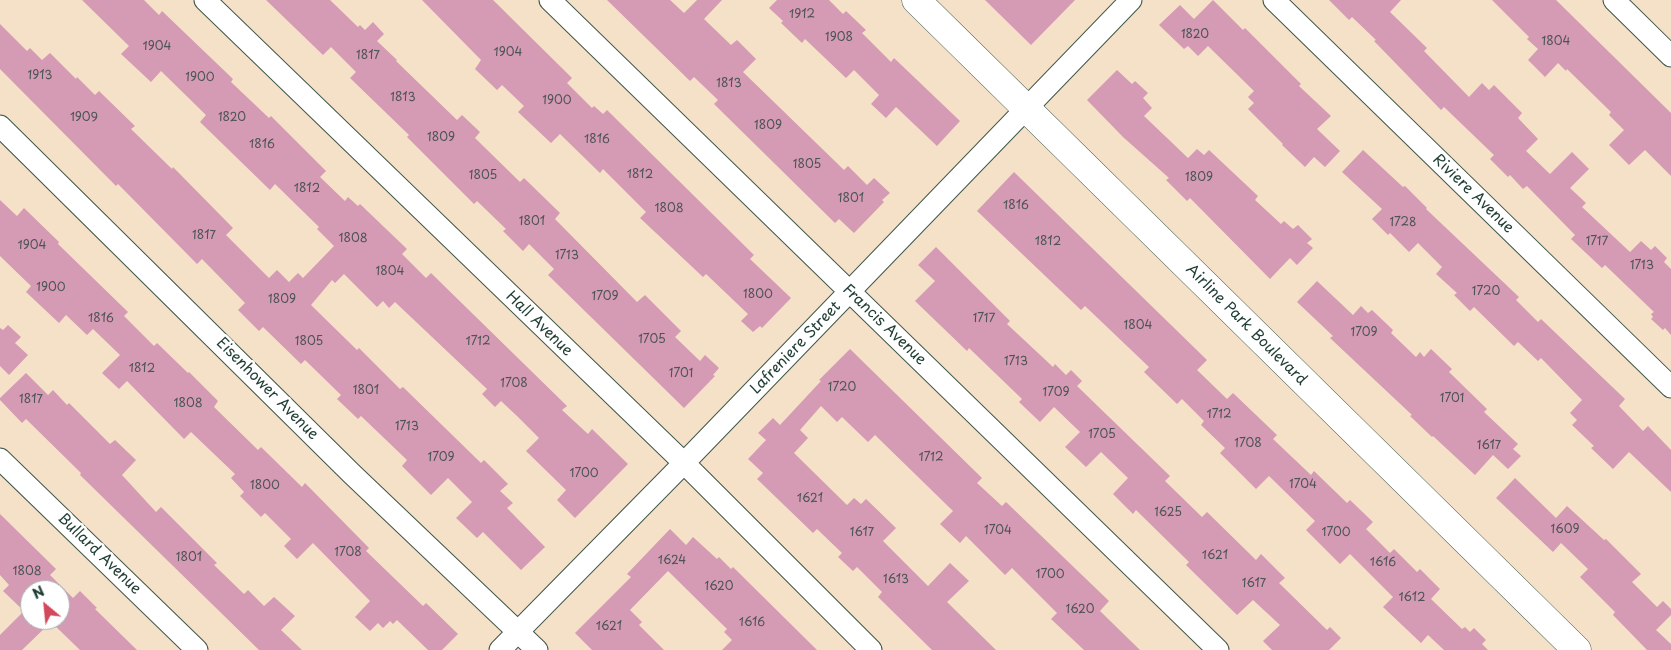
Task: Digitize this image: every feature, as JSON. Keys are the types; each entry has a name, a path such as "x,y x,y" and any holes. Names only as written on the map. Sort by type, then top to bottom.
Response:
{"street":[{"name":"Hall Avenue","path":"205,0 684,463 871,650"},
{"name":"Francis Avenue","path":"550,0 1218,650"},
{"name":"Airline Park Boulevard","path":"916,0 1577,650"},
{"name":"Lafreniere Street","path":"500,650 684,463 1132,0"},
{"name":"Riviere Avenue","path":"1274,0 1671,387"},
{"path":"1614,0 1671,56"},
{"name":"Eisenhower Avenue","path":"0,126 352,474 537,650"},
{"name":"Bullard Avenue","path":"0,459 197,650"}],"building":[{"path":"82,0 144,0 159,15 162,11 233,79 231,82 269,118 271,116 326,171 320,177 345,201 348,197 358,206 360,204 407,249 402,254 426,278 431,273 567,406 562,410 588,434 592,429 628,464 575,518 557,500 566,490 526,451 539,438 517,416 501,401 495,407 482,394 487,389 395,302 389,308 383,301 377,307 344,274 335,283 332,280 311,305 357,350 359,348 400,389 403,387 481,463 484,460 508,484 500,491 513,503 507,508 545,547 521,570 483,532 477,538 456,518 472,502 448,478 431,495 402,466 407,460 361,416 358,419 337,399 341,395 305,360 301,364 263,327 259,331 238,310 245,303 202,259 197,264 118,184 116,186 0,69 0,24 27,51 30,48 42,60 50,53 95,95 99,91 135,126 131,129 172,169 173,167 233,228 226,235 269,278 277,270 289,282 298,273 303,278 334,246 317,229 319,227 275,184 270,190 200,122 206,115 161,71 151,82 121,54 129,46"},
{"path":"266,0 330,0 358,27 360,25 365,30 373,22 384,34 377,41 396,61 457,120 462,115 480,132 475,138 520,182 524,178 560,213 555,219 637,302 645,295 681,331 675,337 700,361 705,355 719,368 713,375 715,376 684,408 548,275 554,269 529,244 523,251 503,231 506,229 477,201 474,204 407,137 409,135 350,78 356,72 331,47 323,55"},
{"path":"422,0 493,0 572,78 567,83 592,108 594,106 603,114 607,110 754,255 750,259 791,298 762,328 760,326 753,332 741,321 748,314 706,274 703,277 640,218 646,212 603,169 600,173 560,134 551,143 518,112 524,106 502,85 497,90 475,69 481,60"},
{"path":"607,0 670,0 684,13 697,0 722,0 704,19 731,45 737,40 756,59 743,72 844,170 848,166 867,185 874,178 890,193 882,200 884,202 854,233 839,219 835,223 714,104 718,100 694,77 690,81"},
{"path":"777,0 829,0 843,14 846,11 866,30 862,33 891,62 894,58 960,121 937,146 896,107 886,118 871,104 879,95 854,70 846,78 805,39 802,43 781,23 783,21 769,8"},
{"path":"985,0 1075,0 1031,45"},
{"path":"1213,0 1243,30 1245,28 1301,84 1299,86 1331,116 1317,129 1340,151 1325,167 1314,157 1305,167 1282,145 1248,109 1254,103 1248,97 1254,91 1208,46 1198,56 1188,46 1184,49 1159,25 1180,5 1194,19"},
{"path":"1329,0 1401,0 1390,12 1427,48 1424,51 1469,97 1482,83 1489,90 1494,85 1522,113 1518,118 1538,139 1526,151 1550,174 1572,152 1589,169 1570,188 1586,203 1582,207 1630,252 1641,241 1651,250 1655,246 1667,258 1664,262 1671,269 1671,335 1665,328 1663,330 1651,319 1653,317 1651,314 1654,312 1605,265 1602,268 1571,239 1575,235 1527,186 1523,189 1510,175 1508,177 1490,159 1494,155 1444,107 1441,110 1374,41 1376,40 1352,17 1349,20"},
{"path":"1492,0 1556,0 1671,113 1671,176 1645,150 1629,165 1609,145 1624,130 1609,115 1611,112 1567,69 1566,71 1558,63 1545,77 1528,60 1538,49 1527,39 1529,37"},
{"path":"1117,70 1132,84 1135,81 1148,93 1143,98 1152,108 1144,116 1188,158 1197,149 1204,155 1209,150 1258,196 1255,200 1281,224 1284,221 1293,229 1298,225 1312,239 1307,243 1313,248 1297,265 1290,258 1270,279 1190,198 1187,201 1166,180 1169,178 1123,137 1087,100"},
{"path":"1363,150 1403,187 1405,186 1426,209 1519,297 1516,300 1538,322 1541,319 1625,399 1619,406 1643,431 1648,426 1671,450 1671,492 1629,452 1613,469 1591,448 1594,446 1572,425 1577,420 1570,413 1582,400 1541,358 1538,361 1518,342 1514,346 1474,307 1470,311 1454,295 1457,293 1436,274 1442,267 1418,243 1409,252 1390,233 1388,235 1372,219 1382,209 1342,172"},
{"path":"1014,172 1207,360 1197,370 1227,399 1233,393 1277,435 1273,439 1311,475 1314,471 1347,503 1350,500 1373,522 1366,529 1390,553 1394,549 1417,572 1420,569 1440,589 1431,599 1462,629 1465,627 1470,632 1474,628 1486,640 1482,644 1488,650 1444,650 1428,635 1421,643 1383,607 1393,597 1350,554 1340,564 1306,530 1315,521 1269,476 1256,489 1220,453 1225,448 1201,425 1204,421 1182,399 1177,404 1144,372 1149,367 1085,306 1081,310 977,211"},
{"path":"0,200 17,216 24,208 128,312 124,316 154,346 157,343 218,401 214,407 258,450 261,447 302,487 305,483 369,548 366,551 423,606 426,603 458,634 442,650 428,650 397,620 393,624 390,621 383,628 378,623 370,631 355,617 370,601 313,543 297,559 284,546 291,539 265,513 261,517 240,496 244,492 231,478 235,474 191,432 184,439 127,381 119,389 102,373 120,355 93,329 87,335 66,315 59,323 26,292 31,286 0,256"},
{"path":"936,247 1010,321 1007,324 1053,367 1055,364 1066,375 1071,370 1082,381 1077,386 1170,476 1165,481 1202,517 1207,512 1256,560 1261,554 1285,578 1279,583 1327,630 1330,627 1341,638 1329,650 1272,650 1263,641 1280,625 1253,600 1237,615 1186,565 1189,562 1136,510 1133,514 1113,494 1128,478 1101,452 1086,467 1065,447 1080,432 1054,407 1040,422 1019,402 1022,399 969,348 967,351 915,301 935,281 918,265"},
{"path":"1317,281 1353,315 1361,306 1368,313 1372,310 1393,330 1391,333 1416,357 1420,352 1424,357 1431,349 1452,369 1449,372 1487,409 1484,412 1518,444 1513,449 1521,456 1508,469 1493,455 1475,475 1410,416 1412,415 1330,338 1333,336 1297,302"},
{"path":"8,325 21,337 15,343 28,355 9,375 0,366 0,328 3,330"},
{"path":"850,349 982,478 977,483 1002,506 1006,502 1109,601 1100,611 1140,650 1084,650 1051,619 1057,613 1012,568 1005,575 966,536 960,543 940,524 953,511 875,435 868,442 842,417 837,422 821,406 800,430 808,438 794,453 847,505 854,498 861,504 866,499 896,528 883,541 928,586 950,563 969,581 947,602 996,650 932,650 878,597 882,592 857,567 853,571 838,557 842,553 817,529 813,533 757,479 763,473 748,459 766,440 758,433 773,418 780,425 821,381 819,380"},
{"path":"26,373 48,395 53,390 67,405 69,403 110,444 115,440 136,460 122,475 156,512 161,507 217,563 214,565 244,594 248,590 264,606 274,597 295,616 281,630 302,650 259,650 80,475 81,473 26,419 22,423 0,398"},
{"path":"1515,478 1556,518 1567,506 1604,540 1606,539 1641,574 1632,582 1657,607 1663,601 1671,609 1671,615 1656,630 1671,644 1671,650 1647,650 1613,615 1615,612 1580,577 1588,569 1561,543 1553,552 1496,498"},
{"path":"0,514 56,569 50,575 55,580 20,580 20,607 3,591 9,585 0,575"},
{"path":"670,529 686,545 693,537 717,559 719,557 731,569 733,567 817,650 722,650 732,640 724,632 727,629 668,571 630,610 642,622 639,625 664,650 592,650 575,633 631,577 627,574"},
{"path":"80,591 97,608 95,609 137,650 80,650 59,630 70,630 70,595 73,598"},
{"path":"20,615 20,630 43,630 22,650 0,650 0,635"}]}
